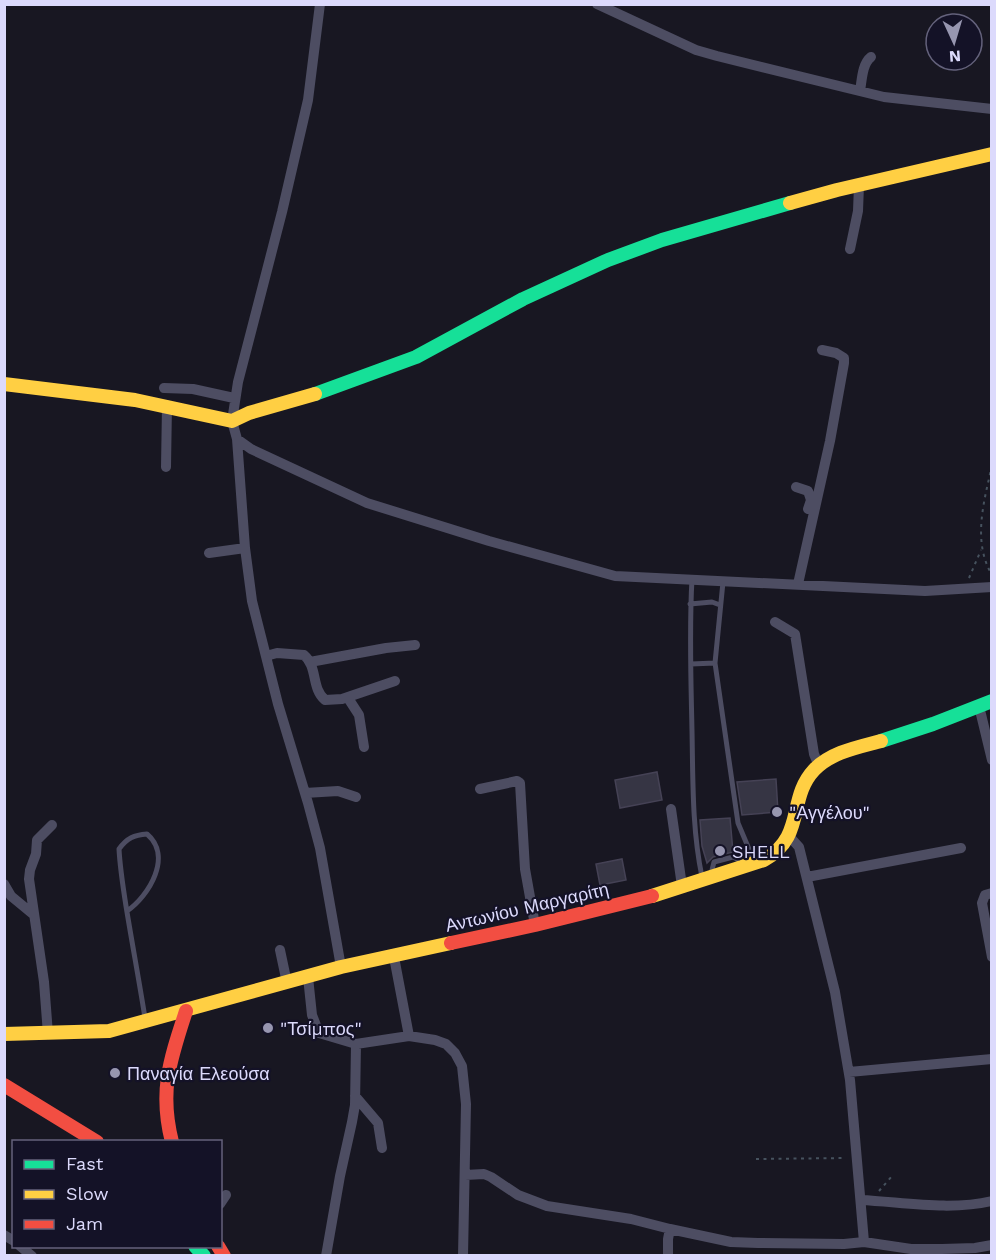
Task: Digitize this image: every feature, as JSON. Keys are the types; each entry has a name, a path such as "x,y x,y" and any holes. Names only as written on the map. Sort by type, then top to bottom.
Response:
{"street":[{"path":"320,4 308,100 234,398 232,421 237,439 245,548 252,601 320,848 341,967"},
{"path":"597,4 696,50 884,97 992,109"},
{"path":"860,91 864,69 867,60 871,57"},
{"path":"4,384 167,405 232,421 249,413 338,387 416,357 523,299 608,260 662,240 859,185 992,154"},
{"path":"850,249 858,211 859,185"},
{"path":"795,584 830,441 844,363 844,358 836,353 822,350"},
{"path":"164,388 193,389 234,398"},
{"path":"166,467 167,405"},
{"path":"237,439 251,448 367,503 489,541 615,576 925,591 992,587"},
{"path":"795,584 811,500 808,490 796,487"},
{"path":"209,553 245,548"},
{"path":"775,622 795,634 814,754 819,766 840,754 986,703 992,760"},
{"path":"310,662 415,645"},
{"path":"266,656 277,652 304,655 310,662 321,697 325,700 348,698 395,681"},
{"path":"348,698 359,715 364,747"},
{"name":"Αντωνίου Μαργαρίτη","path":"4,1034 109,1031 341,967 535,925 682,886 707,875 778,853 789,836 806,784 819,766"},
{"path":"480,789 516,781 520,783 525,869 535,925"},
{"path":"305,794 338,791 356,796"},
{"path":"671,809 682,886"},
{"path":"48,1034 44,982 29,879 36,854 37,840 52,825"},
{"path":"789,836 800,847 835,992 849,1072 858,1158 866,1200 864,1242"},
{"path":"807,877 962,848"},
{"path":"4,884 11,896 34,915"},
{"path":"992,892 985,895 981,903 992,957"},
{"path":"280,950 287,982"},
{"path":"394,957 409,1036"},
{"path":"308,977 316,1029 319,1033 356,1044 409,1036 435,1040 446,1044 462,1066 466,1104 463,1256"},
{"path":"172,1140 164,1108 165,1090 168,1071 186,1011"},
{"path":"326,1256 352,1122 356,1044"},
{"path":"849,1072 992,1059"},
{"path":"4,1084 94,1140"},
{"path":"355,1096 378,1123 382,1148"},
{"path":"465,1175 484,1174 518,1195 547,1206 631,1219 731,1242 758,1244 864,1242 885,1252 911,1249 975,1248 992,1245"},
{"path":"866,1200 953,1205 992,1201"},
{"path":"668,1256 670,1229"}],"lane":[{"path":"692,579 690,604 695,830 697,853 707,875"},
{"path":"723,580 715,663 738,823 749,862"},
{"path":"690,604 712,602 720,605"},
{"path":"691,663 715,663"},
{"path":"127,911 138,904 154,880 157,864 156,850 153,839 147,834 136,834 119,849 127,911 146,1022"}],"path":[{"path":"963,588 981,550 982,519 992,465"},
{"path":"981,550 992,575"},
{"path":"756,1159 858,1158"},
{"path":"866,1200 893,1175"}],"building":[{"path":"657,772 662,800 620,808 615,780"},
{"path":"776,779 778,812 742,815 737,782"},
{"path":"730,818 733,852 713,857 707,863 702,846 700,820"},
{"path":"622,859 626,880 600,885 596,864"}],"traffic: fast":[{"path":"315,394 416,357 523,299 608,260 662,240 790,203"},
{"path":"881,741 992,701"},
{"path":"197,1248 204,1256"}],"traffic: slow":[{"path":"790,203 992,154"},
{"path":"4,384 135,400 232,421 249,413 315,394"},
{"path":"652,896 764,860 786,840 801,793 814,770 837,754 881,741"},
{"path":"4,1034 109,1031 341,967 451,943"}],"traffic: jam":[{"path":"451,943 652,896"},
{"path":"172,1140 166,1107 166,1091 171,1061 186,1011"},
{"path":"4,1085 94,1140"},
{"path":"219,1248 224,1256"}],"place":[{"name":"\"Αγγέλου\"","path":"777,812"},
{"name":"SHELL","path":"720,851"},
{"name":"\"Τσίμπος\"","path":"268,1028"},
{"name":"Παναγία Ελεούσα","path":"115,1073"}]}
